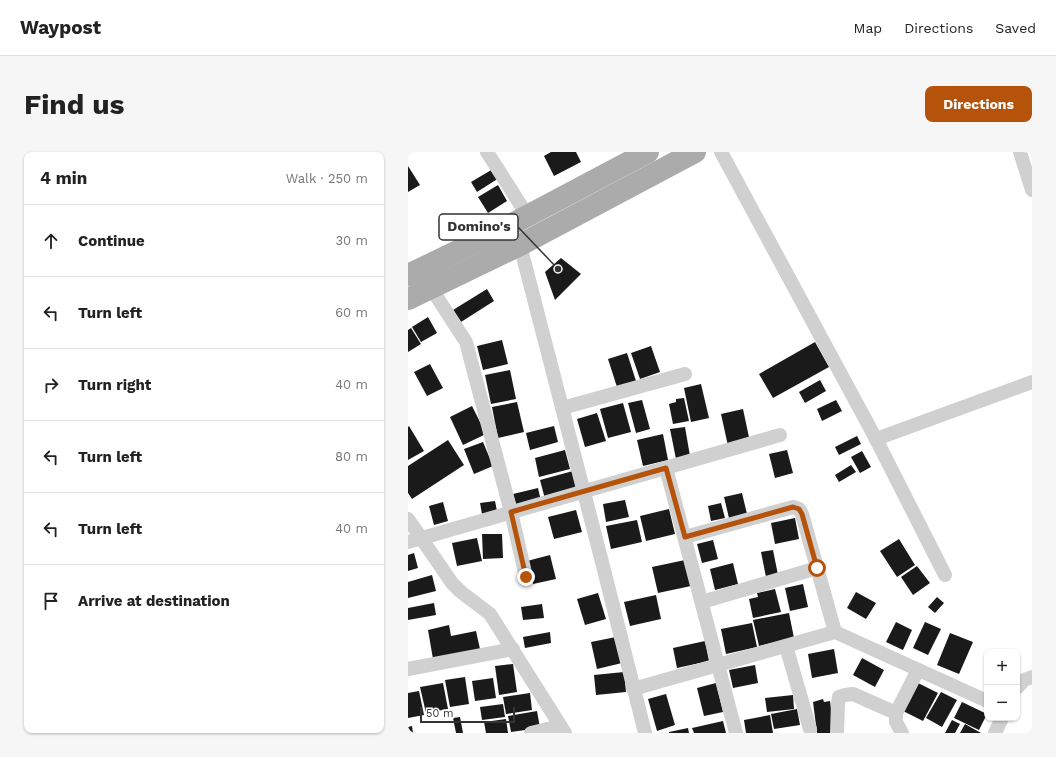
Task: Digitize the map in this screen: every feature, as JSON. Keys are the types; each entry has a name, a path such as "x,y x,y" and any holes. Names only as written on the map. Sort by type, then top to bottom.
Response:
{"main road":[{"path":"408,275 495,233 648,152"},
{"path":"408,300 520,245 695,152"}],"street":[{"path":"487,152 527,216"},
{"path":"721,152 876,439 945,575"},
{"path":"1020,152 1032,190"},
{"path":"520,245 645,733"},
{"path":"431,288 466,342 511,512 526,577"},
{"path":"562,408 685,374"},
{"path":"876,439 1032,382"},
{"path":"414,540 780,435"},
{"path":"666,468 736,733"},
{"path":"685,537 793,507 799,509 802,514 835,632"},
{"path":"408,519 414,540 461,592 490,614 563,729 531,733"},
{"path":"702,602 817,568"},
{"path":"633,689 835,632 984,700"},
{"path":"786,646 810,730"},
{"path":"408,669 513,649"},
{"path":"902,733 896,722 896,713 918,670"},
{"path":"1020,685 1024,680 1032,677"},
{"path":"837,733 839,697 853,694 896,713"},
{"path":"995,733 1001,721"}],"building":[{"path":"551,152 576,152 581,162 554,176 544,156"},
{"path":"408,166 420,185 408,192"},
{"path":"493,169 499,178 477,192 471,182"},
{"path":"498,185 507,201 488,213 478,197"},
{"path":"561,258 581,274 555,300 545,272"},
{"path":"487,289 494,301 461,322 453,310"},
{"path":"428,317 437,333 421,342 412,327"},
{"path":"411,328 421,344 408,352 408,330"},
{"path":"502,340 508,364 483,370 477,346"},
{"path":"815,342 829,367 773,398 759,374"},
{"path":"651,346 660,372 640,379 631,353"},
{"path":"627,353 636,381 617,387 608,359"},
{"path":"430,364 443,388 427,396 414,372"},
{"path":"510,370 516,399 491,404 485,375"},
{"path":"820,380 826,391 805,403 799,392"},
{"path":"701,384 709,418 691,422 684,388"},
{"path":"684,398 689,421 673,424 669,404 676,402 676,399"},
{"path":"642,400 650,429 636,433 628,403"},
{"path":"836,400 842,411 822,421 817,409"},
{"path":"517,402 524,432 498,438 492,407"},
{"path":"623,403 631,432 608,438 600,409"},
{"path":"472,406 486,434 463,445 450,417"},
{"path":"743,409 750,442 728,446 721,414"},
{"path":"597,413 606,441 585,447 577,419"},
{"path":"409,426 424,451 408,460 408,427"},
{"path":"554,426 558,442 530,450 526,433"},
{"path":"685,427 690,456 676,459 670,429"},
{"path":"663,434 668,460 643,466 637,440"},
{"path":"857,436 861,444 839,455 835,447"},
{"path":"448,440 464,465 412,499 408,493 408,466"},
{"path":"483,442 493,466 474,474 464,449"},
{"path":"565,450 570,469 539,477 535,458"},
{"path":"787,450 793,473 775,478 769,454"},
{"path":"862,451 871,467 860,473 851,457"},
{"path":"851,465 856,472 839,482 835,475"},
{"path":"573,471 578,490 545,499 540,480"},
{"path":"538,488 541,501 517,507 513,494"},
{"path":"742,493 747,514 729,518 724,497"},
{"path":"625,500 629,517 606,522 603,504"},
{"path":"495,501 497,511 482,514 480,503"},
{"path":"443,502 448,521 434,525 429,506"},
{"path":"721,503 725,518 711,521 708,506"},
{"path":"669,509 675,534 646,541 640,516"},
{"path":"576,510 582,532 554,539 548,517"},
{"path":"795,518 799,539 775,544 771,523"},
{"path":"637,520 642,542 611,549 606,526"},
{"path":"482,534 502,534 503,558 483,559"},
{"path":"477,538 482,561 457,566 452,543"},
{"path":"899,539 915,565 897,577 880,551"},
{"path":"713,540 718,559 702,563 697,544"},
{"path":"773,550 778,575 766,577 761,552"},
{"path":"414,553 418,568 408,571 408,555"},
{"path":"550,555 556,579 533,584 527,561"},
{"path":"685,560 691,586 658,593 652,567"},
{"path":"733,563 738,584 715,590 710,569"},
{"path":"917,566 930,583 913,595 901,577"},
{"path":"432,575 436,591 408,598 408,582"},
{"path":"803,584 808,607 790,611 785,588"},
{"path":"775,589 781,612 753,618 749,599 758,597 757,593"},
{"path":"856,592 876,603 866,619 847,608"},
{"path":"598,593 606,619 585,625 577,599"},
{"path":"656,595 661,619 630,626 624,602"},
{"path":"937,597 944,603 935,613 928,607"},
{"path":"434,603 436,615 408,620 408,608"},
{"path":"542,604 544,618 523,620 521,607"},
{"path":"789,613 794,638 759,646 753,620"},
{"path":"896,622 912,630 903,650 886,642"},
{"path":"925,622 941,629 928,655 913,648"},
{"path":"752,623 757,647 726,654 721,629"},
{"path":"449,625 451,636 476,631 480,649 433,659 428,630"},
{"path":"550,632 551,643 525,648 523,637"},
{"path":"950,633 973,642 959,674 937,665"},
{"path":"616,637 622,663 597,669 591,642"},
{"path":"705,641 709,661 677,668 673,648"},
{"path":"834,649 838,673 812,678 808,654"},
{"path":"862,658 884,670 875,687 853,675"},
{"path":"513,664 517,692 499,695 495,666"},
{"path":"755,665 758,683 733,688 729,670"},
{"path":"624,672 626,692 596,695 594,675"},
{"path":"465,677 469,704 450,707 445,680"},
{"path":"493,678 496,698 475,701 472,681"},
{"path":"443,683 448,709 426,713 420,687"},
{"path":"716,683 723,712 704,716 697,688"},
{"path":"918,683 938,693 923,721 903,711"},
{"path":"419,691 424,715 408,718 408,693"},
{"path":"941,692 957,700 942,727 926,718"},
{"path":"530,693 532,710 506,714 503,697"},
{"path":"666,694 675,725 657,731 648,699"},
{"path":"793,695 794,709 767,712 765,698"},
{"path":"823,699 824,702 830,701 834,733 817,733 813,702"},
{"path":"962,702 984,713 984,720 979,730 954,718"},
{"path":"503,704 505,717 482,720 480,707"},
{"path":"797,709 800,725 774,729 771,714"},
{"path":"537,711 540,728 511,732 508,716"},
{"path":"770,715 773,733 746,733 744,720"},
{"path":"460,717 463,733 456,733 453,718"},
{"path":"506,719 508,733 486,733 484,722"},
{"path":"952,720 960,724 955,733 945,733"},
{"path":"723,721 726,733 694,733 692,728"},
{"path":"965,724 981,733 960,733"},
{"path":"412,726 413,733 408,733 408,727"},
{"path":"688,728 689,733 669,733 669,732"}],"place":[{"name":"Domino's","path":"558,269"}],"route":[{"path":"526,577 511,512 666,468 685,537 793,507 799,509 802,514 817,568"}]}
